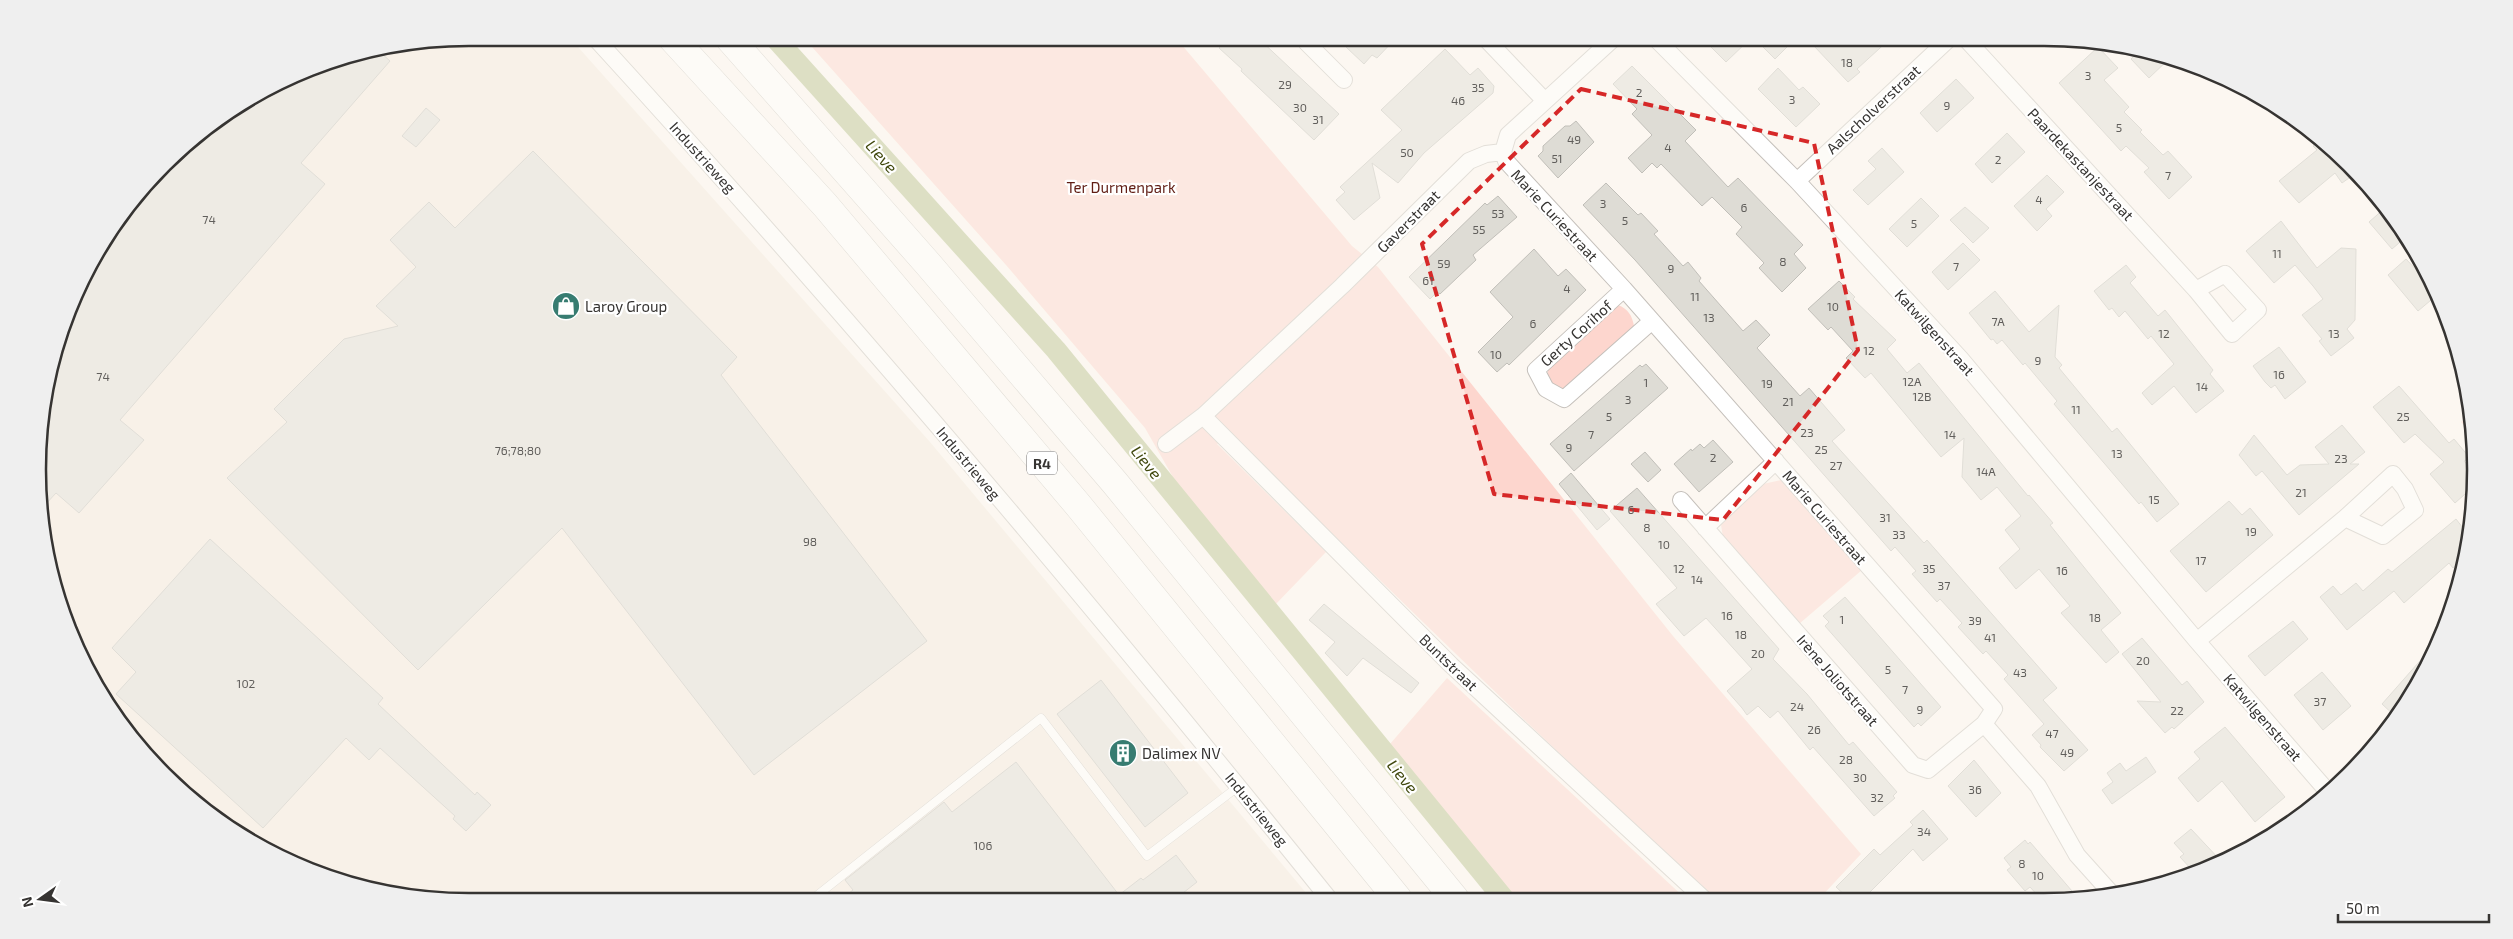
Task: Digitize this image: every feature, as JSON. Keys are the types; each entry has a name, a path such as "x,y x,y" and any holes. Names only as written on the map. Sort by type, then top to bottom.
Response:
{"highway":[{"name":"R4","path":"679,46 825,205 1072,497 1393,893"},
{"path":"736,46 928,264 1109,476 1450,893"}],"street":[{"name":"Industrieweg","path":"602,46 866,340 1239,786 1324,893"},
{"path":"1312,46 1344,80"},
{"path":"1493,46 1545,101"},
{"path":"1503,152 1508,135 1605,46"},
{"name":"Katwilgenstraat","path":"1664,46 1797,181 1960,358 2197,641 2323,788"},
{"name":"Aalscholverstraat","path":"1797,181 1941,46"},
{"name":"Paardekastanjestraat","path":"1972,46 2196,290"},
{"name":"Marie Curiestraat","path":"1503,152 1511,168 1652,321 1994,710 1984,724"},
{"name":"Gaverstraat","path":"1166,444 1203,416 1342,286 1470,161 1486,154 1503,152"},
{"name":"Gerty Corihof","path":"1624,290 1536,370 1546,389 1564,399 1652,321"},
{"name":"Buntstraat","path":"1203,416 1451,665 1698,893"},
{"path":"1705,528 1776,462"},
{"name":"Irène Joliotstraat","path":"1680,500 1913,766 1928,770 1984,724"},
{"path":"2197,641 2345,518"},
{"path":"1984,724 2038,786 2077,855 2107,888"}],"lane":[{"path":"820,893 1041,718 1147,856 1239,786"}],"highlighted area":[{"path":"1581,89 1814,143 1858,350 1723,520 1494,494 1422,244"}],"shaded area":[{"path":"577,46 930,442 1306,893 470,893 442,892 387,885 333,870 282,849 234,821 190,788 151,749 134,727 103,681 78,631 54,552 47,497 47,442 50,414 54,387 69,333 78,308 103,258 118,234 151,190 190,151 212,134 234,118 282,90 308,78 360,61 387,54 442,47"}],"green space":[{"name":"Ter Durmenpark","path":"811,46 1183,46 1352,246 1378,267 1673,636 1861,854 1825,893 1710,893 1533,728 1233,437 1217,444 1326,552 1275,605 1186,500 1145,428 1006,265"},
{"path":"1618,305 1629,313 1634,326 1566,388 1558,389 1547,379 1548,369"},
{"path":"1781,480 1862,570 1799,624 1723,537 1721,525 1763,484"},
{"path":"1447,678 1680,893 1511,893 1390,744"}],"building":[{"path":"1221,46 1267,46 1339,114 1314,140 1219,48"},
{"path":"1388,46 1377,58 1372,55 1364,64 1346,47"},
{"path":"1710,46 1743,46 1726,62"},
{"path":"1762,46 1788,46 1775,59"},
{"path":"1814,46 1882,46 1857,69 1860,72 1848,82"},
{"path":"1445,49 1470,75 1478,68 1494,86 1493,93 1424,153 1398,183 1372,163 1380,198 1354,220 1336,200 1345,192 1340,187 1402,130 1381,110"},
{"path":"2095,50 2101,50 2118,68 2104,80 2129,107 2124,112 2142,130 2140,132 2163,155 2168,151 2192,177 2169,199 2144,172 2149,168 2126,146 2121,151 2059,83"},
{"path":"383,55 390,61 301,163 325,184 120,420 144,440 79,513 56,493 48,502 47,442 54,387 61,360 78,308 90,282 118,234 134,212 151,190 190,151 234,118 282,90 308,78"},
{"path":"2134,56 2164,64 2149,78 2131,59"},
{"path":"1632,66 1696,130 1685,141 1728,187 1738,178 1803,245 1794,254 1806,268 1782,292 1759,268 1764,263 1736,234 1742,227 1712,197 1702,206 1661,164 1657,168 1652,163 1642,173 1628,158 1652,135 1632,114 1637,109 1613,84"},
{"path":"1778,68 1799,90 1803,87 1820,104 1796,127 1758,89"},
{"path":"1956,79 1974,98 1937,132 1920,113"},
{"path":"426,108 440,120 416,147 402,136"},
{"path":"1576,121 1594,142 1558,178 1538,156 1543,151 1543,146 1565,126 1570,126"},
{"path":"2007,133 2025,152 1992,183 1975,164"},
{"path":"2315,145 2323,151 2350,177 2342,183 2335,173 2299,203 2279,181 2317,150 2313,146"},
{"path":"1882,148 1904,172 1868,205 1853,190 1876,169 1868,161"},
{"path":"533,151 737,357 721,375 927,641 754,775 562,528 418,670 227,478 287,422 274,409 344,339 398,326 376,306 416,267 390,240 429,202 455,228"},
{"path":"2047,175 2064,192 2046,209 2052,216 2037,231 2014,206"},
{"path":"1606,183 1638,215 1641,213 1658,231 1654,234 1683,266 1688,262 1701,278 1699,281 1743,331 1756,320 1770,335 1757,348 1800,396 1809,388 1845,430 1832,441 1924,543 1927,540 2057,688 2043,700 2088,750 2064,771 2040,747 2041,745 2032,735 2044,724 2004,679 2008,675 1986,651 1983,654 1958,627 1962,623 1940,599 1937,602 1912,574 1916,571 1895,547 1891,551 1635,260 1583,205"},
{"path":"1498,196 1517,217 1473,255 1476,260 1440,294 1437,292 1430,299 1409,277 1485,203 1487,205"},
{"path":"1921,198 1939,216 1907,247 1889,229"},
{"path":"1965,207 1989,228 1973,243 1950,220"},
{"path":"2380,213 2400,242 2392,249 2369,222"},
{"path":"2281,221 2317,268 2341,248 2356,249 2355,320 2347,329 2354,338 2331,356 2319,341 2322,339 2302,315 2323,299 2313,286 2295,265 2274,283 2246,251"},
{"path":"1963,243 1980,260 1948,290 1932,272"},
{"path":"1534,249 1558,276 1566,269 1586,290 1509,365 1507,363 1497,372 1478,352 1513,317 1490,292"},
{"path":"2406,259 2417,270 2431,300 2418,311 2388,275"},
{"path":"2126,265 2136,277 2130,283 2158,316 2165,310 2213,370 2210,374 2224,391 2196,413 2174,386 2152,405 2142,393 2174,364 2151,336 2148,339 2125,311 2119,317 2112,308 2109,310 2094,291"},
{"path":"1839,281 1855,297 1853,299 1896,340 1887,349 1907,373 1919,363 2028,496 2053,523 2050,525 2121,613 2101,630 2119,652 2106,663 2061,613 2070,606 2039,569 2016,589 1999,568 2020,549 2005,530 2021,516 1997,487 1981,500 1962,477 1964,438 1941,457 1871,373 1865,378 1846,358 1853,351 1831,327 1828,330 1808,309"},
{"path":"1995,291 2029,332 2059,305 2055,357 2062,365 2059,368 2112,432 2117,428 2179,504 2157,522 2141,502 2139,504 2054,404 2057,401 2025,363 2023,365 2002,340 1997,344 1993,339 1991,340 1969,313"},
{"path":"2279,347 2306,382 2285,399 2275,385 2271,388 2253,366"},
{"path":"1646,364 1668,388 1574,471 1550,444 1640,365 1642,367"},
{"path":"2399,386 2449,443 2454,439 2466,454 2467,460 2464,461 2467,464 2466,493 2455,503 2430,474 2444,462 2415,434 2404,443 2373,407"},
{"path":"2342,425 2365,452 2350,464 2359,464 2299,515 2262,471 2256,476 2239,455 2254,435 2287,475 2300,465 2329,464 2315,447"},
{"path":"1713,440 1733,462 1699,492 1674,464 1691,449 1692,451 1700,444 1704,448"},
{"path":"1645,452 1661,470 1648,482 1631,464"},
{"path":"1571,473 1610,519 1597,530 1559,484"},
{"path":"1637,488 1779,649 1773,659 1807,694 1849,745 1853,742 1897,792 1893,796 1895,798 1874,816 1813,747 1810,750 1778,711 1770,718 1758,706 1747,715 1727,691 1752,669 1706,618 1684,636 1656,604 1677,588 1610,511"},
{"path":"2229,501 2242,515 2250,508 2273,535 2206,592 2170,551"},
{"path":"2456,519 2463,528 2455,566 2453,568 2449,563 2404,603 2394,591 2347,630 2320,597 2333,586 2341,595 2356,583 2363,591 2388,569 2392,572"},
{"path":"210,539 383,698 378,704 475,795 477,792 491,805 466,831 453,819 455,816 380,748 369,760 346,738 263,828 116,694 136,672 112,648"},
{"path":"1845,597 1941,707 1921,726 1918,723 1914,727 1825,626 1829,622 1823,616"},
{"path":"1324,604 1419,683 1411,693 1363,658 1347,676 1325,653 1335,642 1309,620"},
{"path":"2293,621 2308,639 2265,676 2248,656"},
{"path":"2142,638 2182,685 2187,681 2204,702 2174,729 2172,727 2165,733 2137,701 2161,702 2122,654"},
{"path":"2422,658 2390,712 2382,704"},
{"path":"2322,672 2351,706 2323,730 2294,695"},
{"name":"Dalimex NV","path":"1101,680 1188,793 1145,827 1057,714"},
{"path":"2225,727 2285,797 2255,822 2222,781 2198,802 2178,778 2200,759 2194,752"},
{"path":"2146,757 2156,772 2112,804 2102,790 2113,782 2107,773 2120,763 2126,771"},
{"path":"1974,760 2001,793 1976,817 1948,786"},
{"path":"1016,762 1117,893 849,893 853,890 845,880 944,802 952,812"},
{"path":"1923,810 1948,839 1923,861 1913,849 1869,893 1843,893 1836,887 1874,849 1880,855 1913,825 1910,822"},
{"path":"2191,829 2216,856 2189,867 2180,857 2184,854 2174,843"},
{"path":"2025,840 2028,844 2030,842 2073,892 2035,893 2030,887 2025,891 2007,870 2011,867 2004,858"},
{"path":"1176,855 1197,882 1183,893 1122,893 1141,878 1143,880"}],"waterway":[{"name":"Lieve","path":"782,46 1056,350 1499,893"}],"place":[{"name":"Laroy Group","path":"566,306"},
{"name":"Dalimex NV","path":"1123,753"}]}
